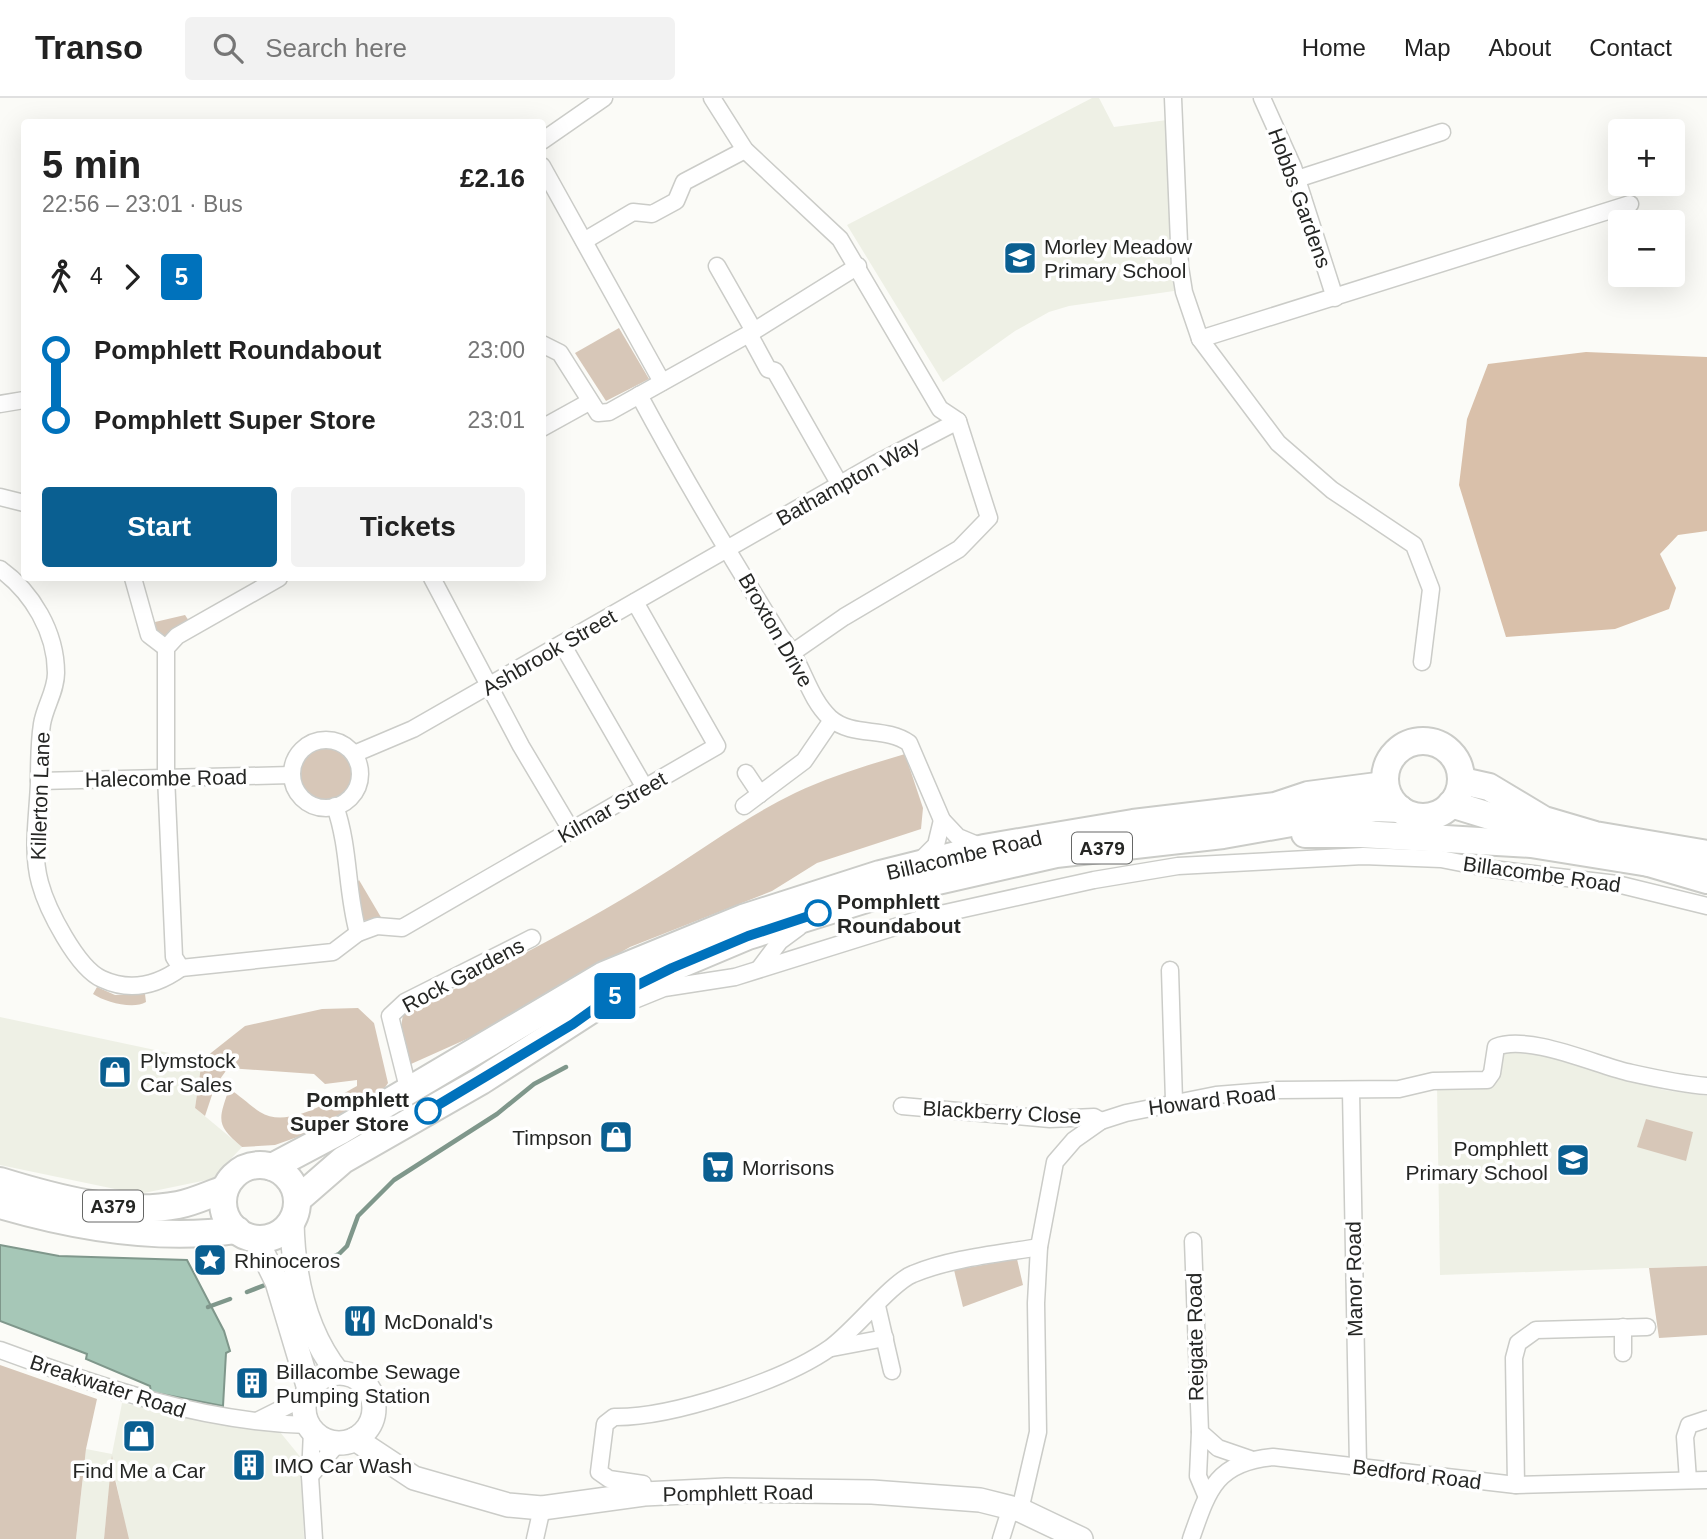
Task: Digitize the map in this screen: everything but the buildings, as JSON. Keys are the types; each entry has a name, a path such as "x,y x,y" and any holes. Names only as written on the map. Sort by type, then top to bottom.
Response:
{"main road":[{"path":"1400,809 1387,793 1384,780 1391,757 1410,742 1423,740 1446,748 1455,757 1457,793 1489,787 1544,820 1595,835 1707,854"},
{"name":"Billacombe Road","path":"272,1167 510,1033 561,999 669,946 824,890 984,848 1133,823 1275,806 1308,794 1377,786 1384,780"},
{"name":"Billacombe Road","path":"294,1210 343,1160 573,1024 605,1001 672,968 748,936 818,913 959,875 1056,854 1223,835 1376,808 1400,809 1416,817 1429,817 1457,793 1648,863 1707,880"},
{"name":"Billacombe Road","path":"1223,835 1362,834 1531,844 1648,863"},
{"name":"A379","path":"8,1196 140,1208 179,1205 225,1189 232,1177 244,1168 258,1165 272,1167"},
{"path":"272,1167 285,1174 293,1185 294,1210"},
{"path":"225,1189 225,1216 246,1234"},
{"name":"A379","path":"8,1196 98,1227 176,1233 246,1234 270,1238 294,1210"}],"street":[{"path":"546,138 604,98"},
{"path":"712,98 745,150 813,211 840,239 858,266 940,409 958,421 989,518 959,549 844,617 792,653"},
{"path":"1173,98 1180,267 1184,292 1200,339 1278,443 1332,490 1414,545 1431,589 1422,662"},
{"name":"Hobbs Gardens","path":"1262,98 1297,179 1329,300"},
{"path":"1297,179 1442,132"},
{"path":"584,240 633,212 652,214 676,201 684,182 745,150"},
{"path":"546,173 663,382"},
{"path":"1200,339 1630,204"},
{"path":"717,265 768,369 775,371 840,485"},
{"path":"546,346 561,352 598,413 609,412 752,332 858,266"},
{"name":"Broxton Drive","path":"639,395 676,463 734,545 802,676 832,720"},
{"path":"0,404 21,400"},
{"path":"546,426 589,402"},
{"name":"Bathampton Way","path":"734,545 958,421"},
{"path":"0,497 21,502"},
{"name":"Ashbrook Street","path":"354,754 405,733 489,687 734,545"},
{"name":"Killerton Lane","path":"0,569 19,583 32,601 52,648 56,673 42,722 36,850 39,879 78,960 96,977 115,985 135,987 169,976 181,968"},
{"path":"134,581 149,635 166,648"},
{"path":"181,968 174,957 166,776 166,648 177,636 274,581"},
{"path":"434,581 489,687 571,830"},
{"name":"Kilmar Street","path":"181,968 333,952 358,933 377,926 402,928 717,746 635,602"},
{"path":"562,644 645,788"},
{"path":"744,806 804,761 832,720 857,732 899,736 909,743 942,820 958,837 984,848"},
{"path":"316,742 337,742 354,754 359,763 359,783 349,799 335,806 322,807 305,800 294,785 292,775 298,755 316,742"},
{"path":"746,773 760,794"},
{"name":"Halecombe Road","path":"39,782 166,776 292,775"},
{"path":"335,806 347,848 349,882 358,933"},
{"path":"916,865 936,845 942,820"},
{"name":"Billacombe Road","path":"573,1024 664,988 735,977 927,917 1094,880 1178,866 1363,856 1441,859 1492,869 1616,884 1707,906"},
{"name":"Billacombe Road","path":"760,969 780,940 818,913"},
{"name":"Rock Gardens","path":"409,1091 390,1016 405,1002 532,938"},
{"path":"1170,970 1174,1101"},
{"name":"Howard Road","path":"1001,1539 1016,1508 1038,1432 1038,1247 1055,1162 1074,1140 1101,1121 1174,1101 1277,1090 1399,1089 1433,1081 1487,1080 1492,1073 1496,1047 1506,1043 1537,1047 1677,1083 1707,1086"},
{"name":"Manor Road","path":"1351,1091 1358,1466"},
{"name":"Blackberry Close","path":"902,1106 1037,1118 1082,1120 1094,1117 1101,1121"},
{"path":"294,1210 294,1270 321,1350 338,1373"},
{"path":"246,1234 277,1282 307,1393 304,1416 319,1437 346,1441"},
{"name":"Reigate Road","path":"1193,1241 1200,1432 1198,1476 1206,1495"},
{"path":"830,1349 911,1275 990,1255 1038,1247"},
{"path":"877,1306 892,1371"},
{"path":"1623,1326 1623,1353"},
{"path":"1516,1485 1514,1359 1518,1343 1536,1329 1647,1327"},
{"path":"644,1494 643,1484 609,1479 599,1472 605,1424 614,1417 629,1418 693,1406 783,1372 830,1349 884,1338"},
{"name":"Breakwater Road","path":"0,1350 126,1395 192,1413 310,1428"},
{"path":"259,1420 307,1393 326,1375 338,1373 355,1377 369,1390 374,1410 371,1421 310,1476"},
{"path":"1688,1480 1685,1437 1689,1424 1707,1419"},
{"path":"371,1421 396,1465"},
{"path":"310,1428 314,1539"},
{"name":"Reigate Road","path":"1200,1432 1218,1448 1250,1459"},
{"name":"Pomphlett Road","path":"346,1441 396,1465 414,1478 508,1506 542,1508 644,1494 726,1490 872,1492 980,1500 1016,1508 1081,1539"},
{"name":"Bedford Road","path":"1191,1539 1206,1495 1232,1466 1250,1459 1273,1457 1516,1485 1707,1480"},
{"path":"535,1539 542,1508"}],"shaded area":[{"name":"Morley Meadow Primary School","path":"1092,98 1099,98 1114,127 1167,120 1174,291 1069,306 1049,312 1015,331 943,382 847,225"},
{"path":"619,328 649,379 606,401 575,353"},
{"path":"1586,352 1707,357 1707,531 1678,535 1660,554 1676,588 1669,609 1615,629 1506,637 1459,485 1467,419 1488,364"},
{"path":"185,615 189,621 166,636 156,632 155,622"},
{"path":"325,747 344,755 352,774 344,793 325,801 306,793 298,774 306,755"},
{"path":"905,754 923,808 921,829 817,863 772,891 630,947 487,1030 411,1064 403,1040 403,1015 597,913 777,802 836,776"},
{"path":"359,880 383,921 360,920 355,886"},
{"path":"97,987 115,995 145,994 146,1002 127,1005 105,1000 93,994"},
{"path":"358,1008 374,1023 388,1083 376,1101 306,1134 275,1145 242,1147 227,1133 222,1122 221,1116 229,1089 260,1112 271,1117 284,1117 323,1105 357,1086 357,1080 325,1084 314,1074 228,1068 215,1086 205,1116 195,1108 202,1060 245,1026 322,1009"},
{"path":"0,1017 202,1060 195,1108 242,1147 212,1179 139,1194 0,1165"},
{"name":"Pomphlett Primary School","path":"1510,1049 1557,1058 1664,1090 1707,1096 1707,1266 1440,1275 1437,1085 1492,1084 1501,1053"},
{"path":"1646,1119 1693,1132 1686,1161 1637,1147"},
{"path":"0,1245 59,1256 187,1260 224,1331 230,1351 226,1353 223,1406 151,1392 150,1386 86,1359 87,1354 0,1321"},
{"path":"1017,1259 1023,1285 963,1307 954,1270"},
{"path":"1707,1266 1707,1335 1659,1338 1649,1268"},
{"path":"0,1365 97,1399 86,1449 76,1539 0,1539"},
{"path":"122,1403 280,1432 302,1459 304,1539 128,1539 112,1462 104,1539 76,1539 86,1449 112,1454"},
{"path":"112,1455 114,1475 129,1539 104,1539"}],"waterway":[{"path":"306,1268 339,1254 347,1246 358,1216 394,1180 497,1114 534,1084 566,1067"},
{"path":"247,1292 265,1285"},
{"path":"208,1307 230,1299"}],"bus line":[{"name":"5","path":"428,1111 573,1024 605,1001 672,968 748,936 818,913"}],"place":[{"name":"Morley Meadow Primary School","path":"1020,258"},
{"name":"Pomphlett Roundabout","path":"818,913"},
{"name":"Plymstock Car Sales","path":"115,1072"},
{"name":"Pomphlett Super Store","path":"428,1111"},
{"name":"Timpson","path":"616,1137"},
{"name":"Pomphlett Primary School","path":"1573,1160"},
{"name":"Morrisons","path":"718,1167"},
{"name":"Rhinoceros","path":"210,1260"},
{"name":"McDonald's","path":"360,1321"},
{"name":"Billacombe Sewage Pumping Station","path":"252,1383"},
{"name":"Find Me a Car","path":"139,1436"},
{"name":"IMO Car Wash","path":"249,1465"}]}
